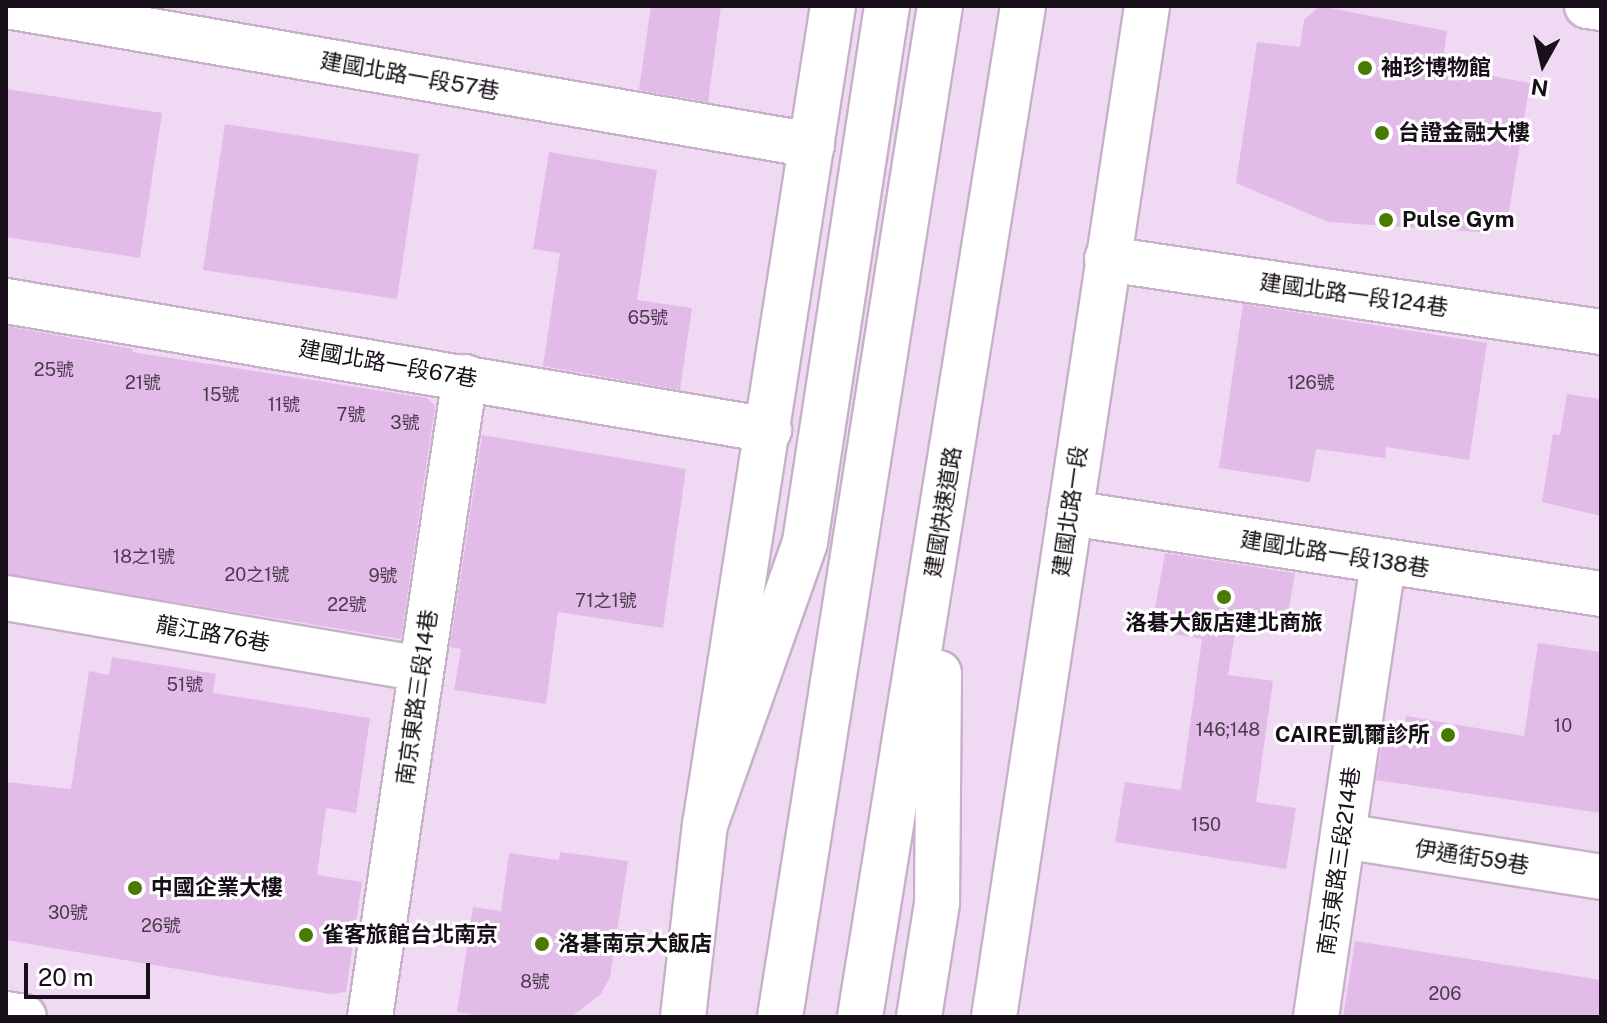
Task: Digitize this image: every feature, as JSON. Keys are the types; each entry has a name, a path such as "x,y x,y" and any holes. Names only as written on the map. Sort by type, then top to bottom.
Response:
{"main road":[{"name":"建國北路一段57巷","path":"7,6 812,145"},
{"path":"683,1017 705,825 833,6"},
{"path":"705,825 805,542 887,6"},
{"path":"780,1017 940,6"},
{"name":"建國快速道路","path":"860,1017 1023,6"},
{"name":"建國北路一段","path":"994,1017 1147,6"},
{"path":"1587,6 1601,8"},
{"name":"建國北路一段124巷","path":"1107,259 1601,332"},
{"name":"建國北路一段67巷","path":"6,301 769,430"},
{"name":"南京東路三段14巷","path":"370,1017 465,377"},
{"name":"建國北路一段138巷","path":"1070,513 1601,594"},
{"path":"919,1017 937,903 940,532"},
{"name":"南京東路三段214巷","path":"1316,1017 1383,562"},
{"name":"龍江路76巷","path":"6,598 421,669"},
{"name":"伊通街59巷","path":"1343,836 1601,877"},
{"path":"6,1014 24,1017"}],"building":[{"path":"651,6 721,6 708,102 639,90"},
{"name":"台證金融大樓","path":"1320,6 1447,31 1442,67 1530,83 1508,217 1480,232 1328,222 1236,183 1257,42 1300,47 1304,20"},
{"path":"6,89 162,113 140,258 6,237"},
{"path":"225,124 419,154 397,299 203,270"},
{"path":"549,152 657,170 637,300 692,308 680,390 543,366 560,253 533,249"},
{"path":"1243,304 1487,343 1469,460 1386,447 1385,458 1316,449 1310,482 1219,468"},
{"path":"6,326 133,349 132,352 427,398 435,406 401,639 6,574"},
{"path":"1567,394 1601,399 1601,516 1542,502 1553,434 1560,435"},
{"path":"482,435 686,469 663,628 558,612 546,704 454,690 461,649 450,647"},
{"path":"1165,553 1295,573 1287,619 1239,610 1228,675 1273,681 1256,802 1296,808 1286,869 1115,842 1125,782 1181,790 1202,639 1151,630"},
{"path":"1538,643 1601,652 1601,813 1376,780 1383,737 1403,740 1406,716 1524,736"},
{"path":"112,657 216,674 213,693 370,718 356,813 326,808 317,875 362,882 346,992 331,994 6,940 6,782 71,789 89,671 109,675"},
{"name":"洛碁南京大飯店","path":"560,852 628,861 610,977 601,994 571,1017 489,1017 457,1012 473,907 501,911 509,853 559,860"},
{"path":"1355,941 1601,980 1601,1017 1343,1017"}],"place":[{"name":"袖珍博物館","path":"1365,68"},
{"name":"台證金融大樓","path":"1382,133"},
{"name":"Pulse Gym","path":"1386,220"},
{"name":"洛碁大飯店建北商旅","path":"1224,597"},
{"name":"CAIRE凱爾診所","path":"1448,735"},
{"name":"中國企業大樓","path":"135,888"},
{"name":"雀客旅館台北南京","path":"306,935"},
{"name":"洛碁南京大飯店","path":"542,944"}]}
